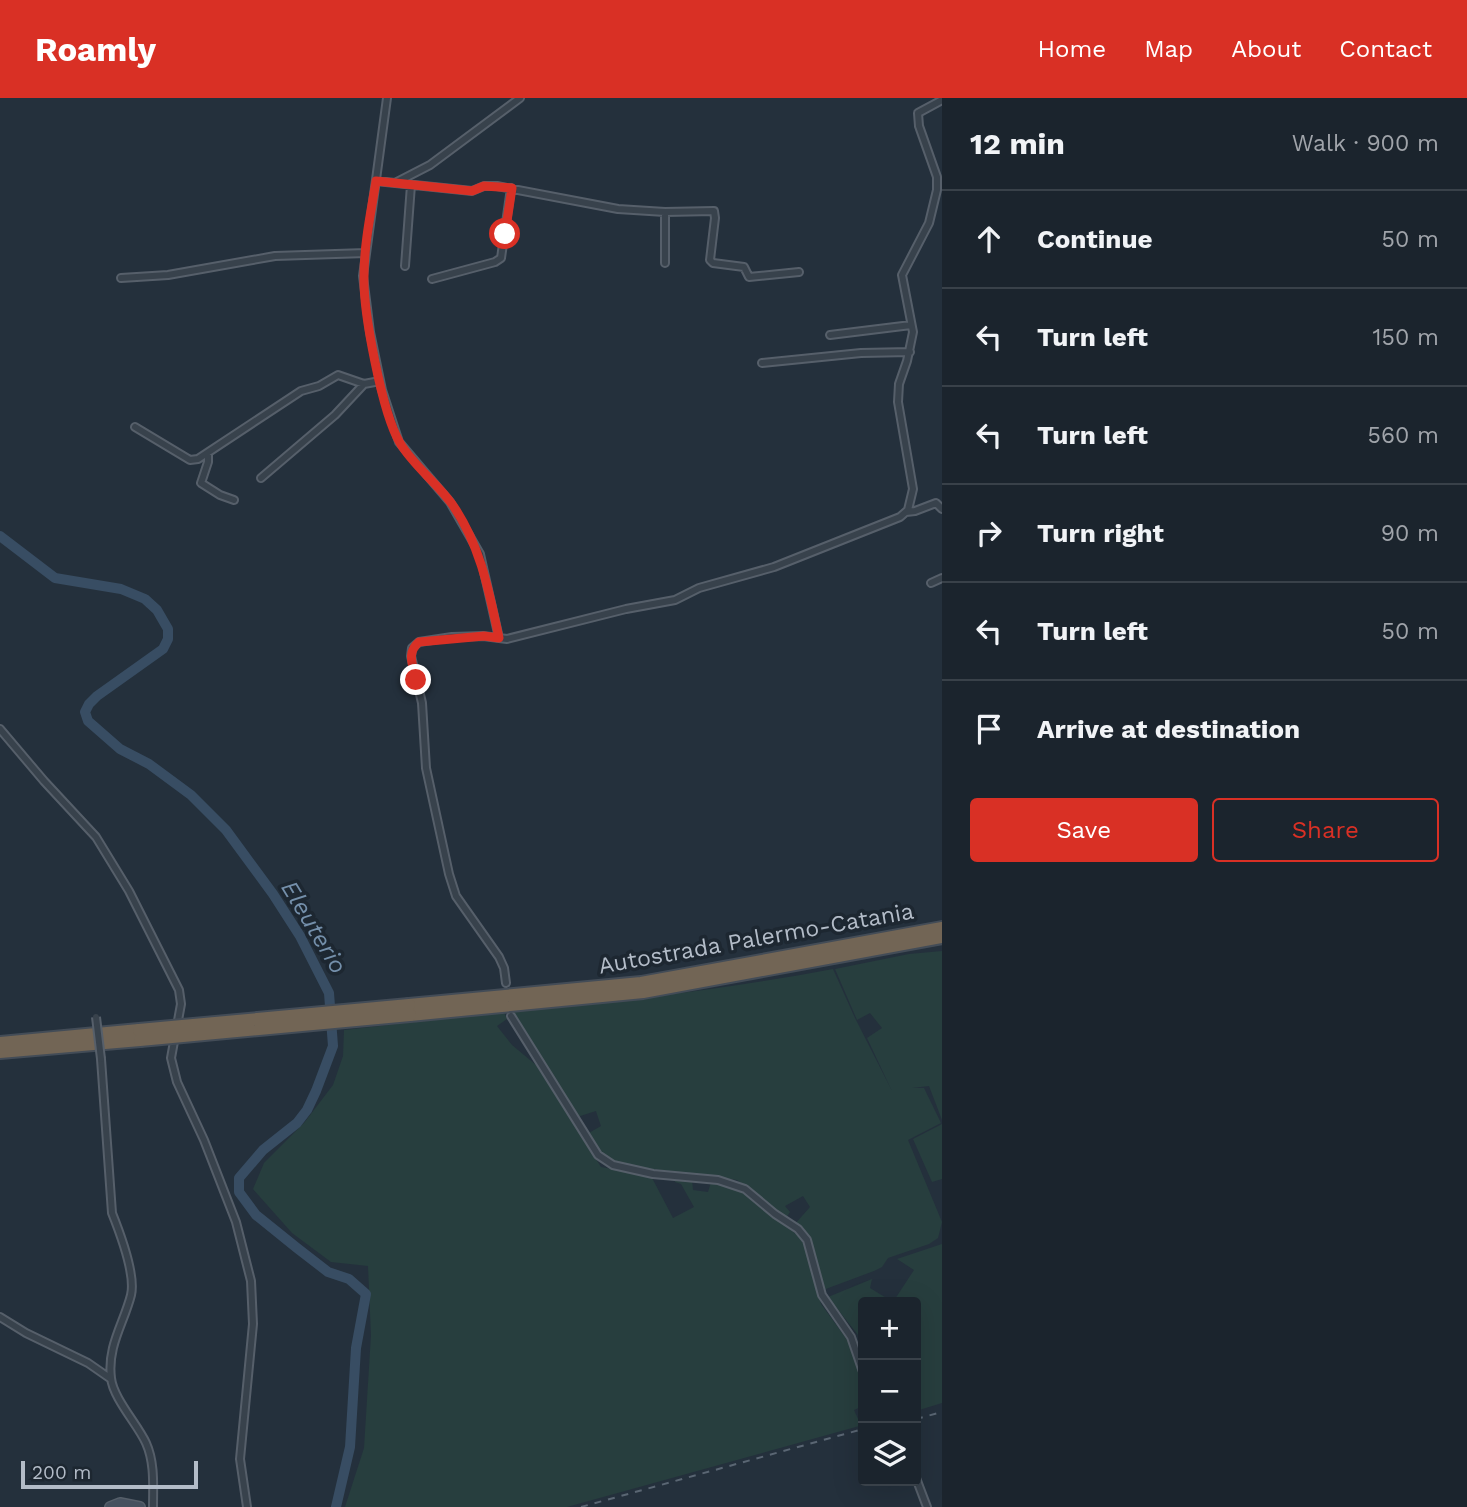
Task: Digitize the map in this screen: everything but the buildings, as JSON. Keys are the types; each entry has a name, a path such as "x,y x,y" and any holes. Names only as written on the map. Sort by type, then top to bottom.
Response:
{"highway":[{"name":"Autostrada Palermo-Catania","path":"410,1010 641,983 942,928"},
{"name":"Autostrada Palermo-Catania","path":"410,1010 643,992 942,937"},
{"path":"0,1052 139,1035 410,1010"},
{"path":"0,1043 139,1035"}],"street":[{"path":"387,98 363,276 380,382 399,442 450,502 480,554 499,638"},
{"path":"395,183 430,165 520,98"},
{"path":"906,512 913,489 898,402 899,384 910,352 913,332 902,275 929,223 937,190 937,177 919,126 918,113 942,100"},
{"path":"376,181 472,191 484,186 512,188 618,209 714,211 710,260 713,263 744,267 749,277 799,272"},
{"path":"405,266 411,185"},
{"path":"432,279 501,258 512,188"},
{"path":"665,263 666,212"},
{"path":"121,278 168,275 275,256 366,254"},
{"path":"830,335 911,325"},
{"path":"762,363 861,353 910,352"},
{"path":"135,427 190,460 208,455 301,391 318,386 331,377 338,375 364,384 380,382"},
{"path":"261,478 335,415 364,384"},
{"path":"208,455 201,483 234,500"},
{"path":"506,983 499,957 456,896 449,874 426,768 422,703 411,656 412,648 419,642 484,636 507,639 626,609 675,600 699,588 774,567 876,527 906,512 936,503 942,509"},
{"path":"931,583 942,578"},
{"path":"0,729 96,837 129,891 179,990 181,1004 171,1058 177,1082 205,1140 236,1222 251,1281 253,1325 240,1459 247,1507"},
{"path":"511,1016 598,1155 613,1165 653,1174 718,1180 745,1188 775,1214 798,1229 807,1240 821,1295 851,1338 859,1360"},
{"path":"96,1017 112,1213 122,1235 132,1286 114,1344 111,1379"},
{"path":"0,1317 26,1333 88,1363 111,1379 150,1453 153,1507"},
{"path":"919,1486 927,1507"},
{"path":"110,1507 120,1503 140,1507"}],"green space":[{"path":"942,951 942,1120 929,1086 912,1088 924,1088 941,1123 908,1140 942,1222 938,1238 929,1244 888,1258 882,1267 874,1271 823,1290 809,1239 795,1224 810,1207 803,1196 785,1206 790,1212 786,1218 737,1180 622,1165 611,1159 587,1134 601,1126 596,1111 577,1117 513,1011 674,994 833,969 855,1018 892,1091 867,1038 882,1028 870,1013 857,1020 835,969 909,954"},
{"path":"504,1012 507,1019 497,1026 512,1045 536,1065 601,1167 651,1176 673,1218 694,1207 681,1184 675,1182 674,1178 692,1180 693,1190 708,1192 711,1182 746,1194 802,1239 809,1255 821,1304 848,1341 858,1365 858,1408 854,1410 858,1426 567,1507 345,1507 364,1448 371,1335 368,1266 331,1262 292,1233 253,1189 264,1163 304,1123 333,1085 343,1056 344,1030"},
{"path":"942,1124 942,1179 932,1182 913,1139"},
{"path":"942,1244 942,1403 921,1409 921,1297 896,1297 914,1270 897,1259"},
{"path":"872,1279 870,1288 885,1297 858,1297 858,1335 828,1297"}],"waterway":[{"name":"Eleuterio","path":"0,536 55,578 121,589 145,599 157,610 168,629 168,639 163,649 97,696 85,712 88,721 120,749 149,764 191,795 226,830 300,936 329,993 333,1046 316,1091 297,1123 263,1150 239,1178 239,1192 256,1215 297,1248 328,1272 349,1279 366,1294 356,1348 350,1447 336,1507"}],"railway":[{"path":"921,1418 942,1412"},
{"path":"581,1507 858,1430"}],"route":[{"path":"416,680 411,656 412,648 419,642 452,637 499,638 480,554 450,502 399,442 382,390 370,332 363,276 376,181 472,191 484,186 512,188 505,234"}]}
